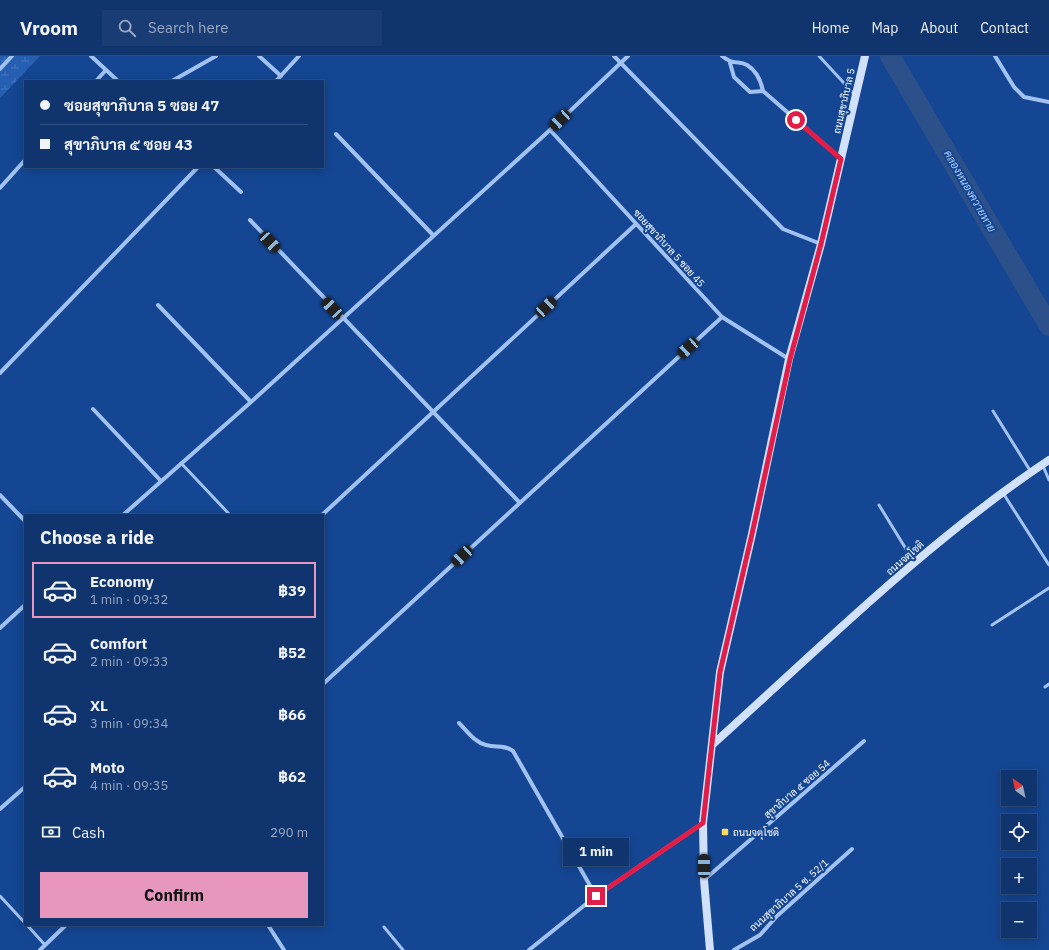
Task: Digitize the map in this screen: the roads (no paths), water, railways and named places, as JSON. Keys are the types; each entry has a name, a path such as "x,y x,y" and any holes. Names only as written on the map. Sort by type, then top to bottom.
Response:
{"main road":[{"name":"ถนนสุขาภิบาล 5","path":"710,950 704,880 703,823 720,672 754,527 790,359 821,244 865,56"},
{"name":"ถนนจตุโชติ","path":"712,745 914,562 1003,493 1049,460"}],"street":[{"path":"0,69 12,56"},
{"path":"91,56 117,80"},
{"path":"174,80 216,56"},
{"path":"259,56 281,76"},
{"path":"277,80 299,56"},
{"path":"614,56 783,229 821,244"},
{"path":"124,514 251,402 550,130 628,56"},
{"path":"722,56 730,63 734,77 750,92 763,91"},
{"path":"995,56 1014,87 1024,97 1049,102"},
{"path":"730,63 746,65 760,78 763,91 841,159"},
{"path":"97,80 106,70"},
{"name":"ซอยสุขาภิบาล 5 ซอย 45","path":"550,130 722,317 790,359"},
{"path":"336,134 434,235"},
{"path":"0,188 24,161"},
{"path":"0,373 197,168"},
{"path":"215,168 241,192"},
{"path":"250,220 342,318 434,411 520,502"},
{"path":"323,514 636,224"},
{"path":"158,305 251,402"},
{"path":"324,683 722,317"},
{"path":"93,409 161,481"},
{"path":"0,494 24,520"},
{"path":"0,628 24,606"},
{"path":"459,723 475,740 486,745 506,746 513,751 596,896"},
{"name":"สุขาภิบาล ๕ ซอย 54","path":"704,880 864,742"},
{"path":"0,809 24,788"},
{"path":"529,950 596,896 703,823"},
{"name":"ถนนสุขาภิบาล 5 ซ. 52/1","path":"734,950 760,934 777,916 852,849"},
{"path":"40,950 65,926"},
{"path":"269,926 284,950"}],"lane":[{"path":"819,56 855,95"},
{"path":"993,411 1032,472"},
{"path":"181,463 229,514"},
{"path":"1042,465 1049,480"},
{"path":"1003,493 1049,565"},
{"path":"879,505 914,562"},
{"path":"992,625 1049,588"},
{"path":"1045,687 1049,684"},
{"path":"0,896 24,922"},
{"path":"28,926 45,945"},
{"path":"384,927 403,950"}],"waterway":[{"name":"คลองหนองควายหาย","path":"890,56 1049,326"}],"place":[{"name":"ถนนจตุโชติ","path":"725,832"}]}
